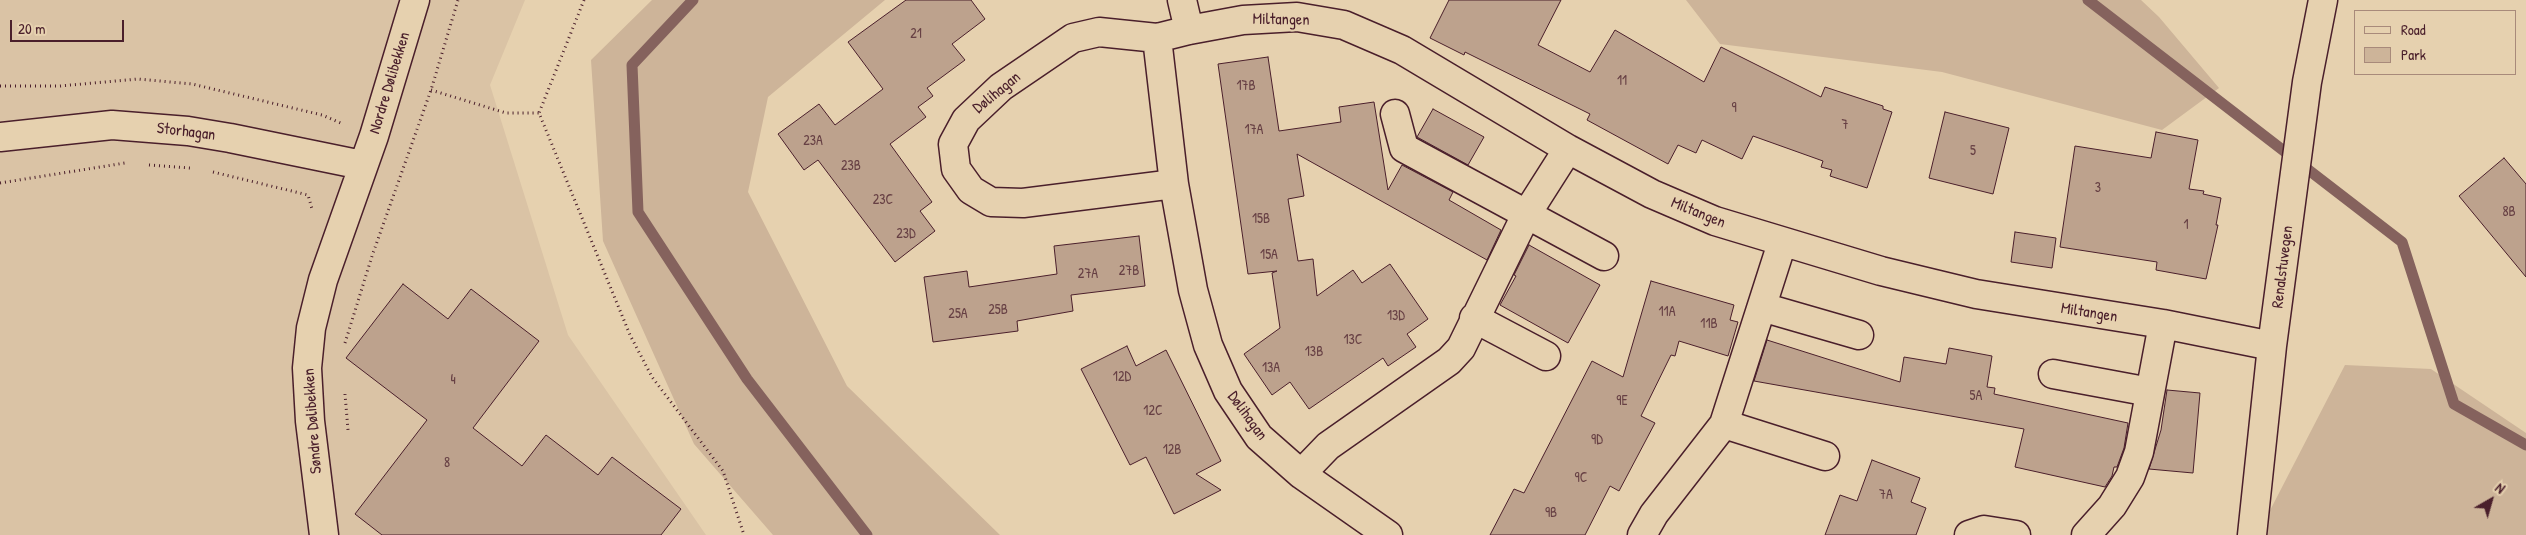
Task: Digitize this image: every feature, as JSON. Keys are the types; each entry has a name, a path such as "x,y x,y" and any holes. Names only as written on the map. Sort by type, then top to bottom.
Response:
{"street":[{"name":"Nordre Dølibekken","path":"362,165 374,136 415,0"},
{"path":"1182,0 1189,30"},
{"name":"Renalstuvegen","path":"2252,535 2272,346 2307,82 2322,0"},
{"name":"Miltangen","path":"1157,38 1296,8 1344,25 1402,50 1568,149 1652,194 1716,221 1881,272 1976,294 2163,324 2272,346"},
{"name":"Dølihagan","path":"1174,184 1023,203 991,202 971,190 956,169 953,144 966,120 1001,87 1073,38 1099,32 1157,38 1174,184 1193,290 1208,345 1228,391 1259,437 1301,474 1388,535"},
{"path":"1395,114 1404,148 1604,256"},
{"name":"Storhagan","path":"3,134 112,124 188,131 362,165"},
{"path":"1301,474 1328,446 1448,361 1460,348 1526,215 1568,149"},
{"name":"Søndre Dølibekken","path":"324,535 310,421 307,368 312,328 322,280 362,165"},
{"path":"1642,535 1654,514 1724,424 1782,242"},
{"path":"1762,307 1859,335"},
{"path":"1474,318 1546,356"},
{"path":"2086,535 2112,506 2130,477 2139,452 2163,324"},
{"path":"2053,374 2150,392"},
{"path":"1724,424 1825,456"},
{"path":"1969,535 1984,530 2016,535"}],"path":[{"path":"344,347 372,256 431,90 458,0"},
{"path":"584,0 538,114 630,335 652,377 723,472 744,535"},
{"path":"0,86 60,86 138,80 192,84 322,115"},
{"path":"431,90 506,113 538,114"},
{"path":"0,183 123,162 133,163"},
{"path":"142,164 192,168"},
{"path":"212,172 308,195"},
{"path":"345,392 348,439"}],"shaded area":[{"path":"0,0 525,0 490,85 568,335 706,535 0,535"}],"green space":[{"path":"652,0 885,0 768,97 748,192 847,386 1000,535 773,535 694,444 603,241 591,60"},
{"path":"1686,0 2141,0 2159,17 2219,88 2162,130 1942,72 1720,44"},
{"path":"2345,365 2431,369 2526,433 2526,535 2260,535 2262,526"}],"building":[{"path":"906,0 971,0 985,19 952,44 965,60 927,88 933,96 918,107 926,117 890,144 932,202 920,211 935,231 895,262 818,160 804,170 778,134 819,104 835,125 883,89 848,42"},
{"path":"1449,0 1561,0 1538,45 1590,72 1615,30 1704,82 1721,47 1821,97 1825,87 1883,106 1883,109 1892,112 1867,188 1830,176 1832,170 1821,167 1823,161 1753,136 1742,159 1702,140 1696,153 1678,145 1668,164 1587,120 1590,114 1465,52 1464,55 1430,38"},
{"path":"1268,57 1279,131 1341,122 1339,107 1374,102 1388,190 1402,165 1453,192 1449,200 1501,230 1487,260 1297,154 1304,196 1288,199 1298,261 1313,259 1317,296 1353,270 1362,283 1390,264 1428,319 1407,334 1416,347 1388,366 1383,358 1309,409 1290,382 1272,395 1244,354 1280,328 1272,273 1277,271 1248,274 1218,64"},
{"path":"1433,109 1484,137 1468,165 1417,137"},
{"path":"1945,112 2009,128 1993,194 1929,178"},
{"path":"2156,132 2198,140 2189,189 2204,191 2203,194 2221,198 2216,225 2218,225 2206,279 2156,270 2157,262 2060,247 2075,146 2151,158"},
{"path":"2504,158 2526,184 2526,277 2459,196"},
{"path":"2015,232 2056,238 2052,268 2011,262"},
{"path":"1139,236 1145,286 1071,295 1073,311 1017,321 1018,331 933,342 924,277 967,271 969,287 1057,274 1054,246"},
{"path":"1529,245 1600,285 1568,343 1500,305 1516,276 1514,275"},
{"path":"1651,281 1734,305 1730,320 1738,322 1728,356 1679,341 1675,356 1671,355 1641,416 1655,423 1619,491 1610,486 1585,535 1490,535 1514,489 1524,493 1592,361 1623,377"},
{"path":"403,284 448,319 471,289 539,341 473,428 522,466 546,435 598,475 612,457 681,509 661,535 382,535 355,514 427,420 346,358"},
{"path":"1767,340 1900,382 1904,357 1946,364 1949,348 1992,356 1987,387 1995,388 1994,394 2128,423 2124,448 2117,467 2114,467 2112,476 2105,487 2015,467 2024,429 1754,381"},
{"path":"1127,346 1136,366 1166,350 1221,461 1196,474 1221,490 1174,514 1146,457 1130,465 1081,369"},
{"path":"2167,390 2200,393 2193,473 2149,469 2161,430"},
{"path":"1872,460 1920,478 1911,502 1926,508 1916,535 1825,535 1840,495 1857,501"}],"waterway":[{"path":"693,0 632,65 638,212 747,379 867,535"},
{"path":"2088,0 2402,242 2454,404 2526,445"}]}
